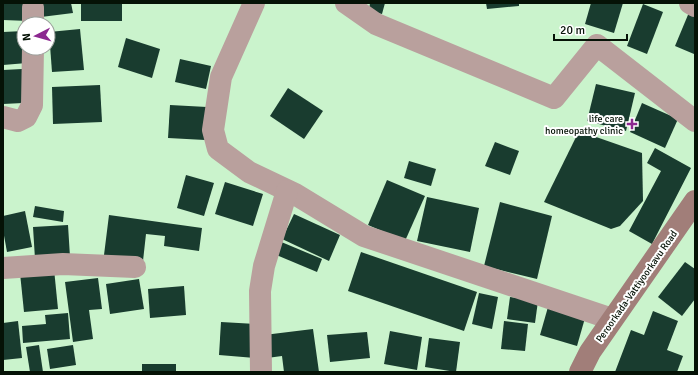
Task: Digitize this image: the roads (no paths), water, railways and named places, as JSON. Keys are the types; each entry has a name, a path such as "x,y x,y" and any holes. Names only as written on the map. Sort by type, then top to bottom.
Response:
{"main road":[{"name":"Peroorkada-Vattiyoorkavu Road","path":"580,372 590,352 612,319 695,201"}],"street":[{"path":"254,3 221,77 213,130 218,149 249,172 287,191 364,236 612,319"},
{"path":"346,3 376,24 554,98 597,45 695,121"},
{"path":"690,3 695,6"},
{"path":"3,117 18,121 26,116 32,105 33,56"},
{"path":"261,372 260,291 264,266 287,191"},
{"path":"3,268 63,264 135,266"}],"place":[{"name":"life care homeopathy clinic","path":"632,124"}]}
